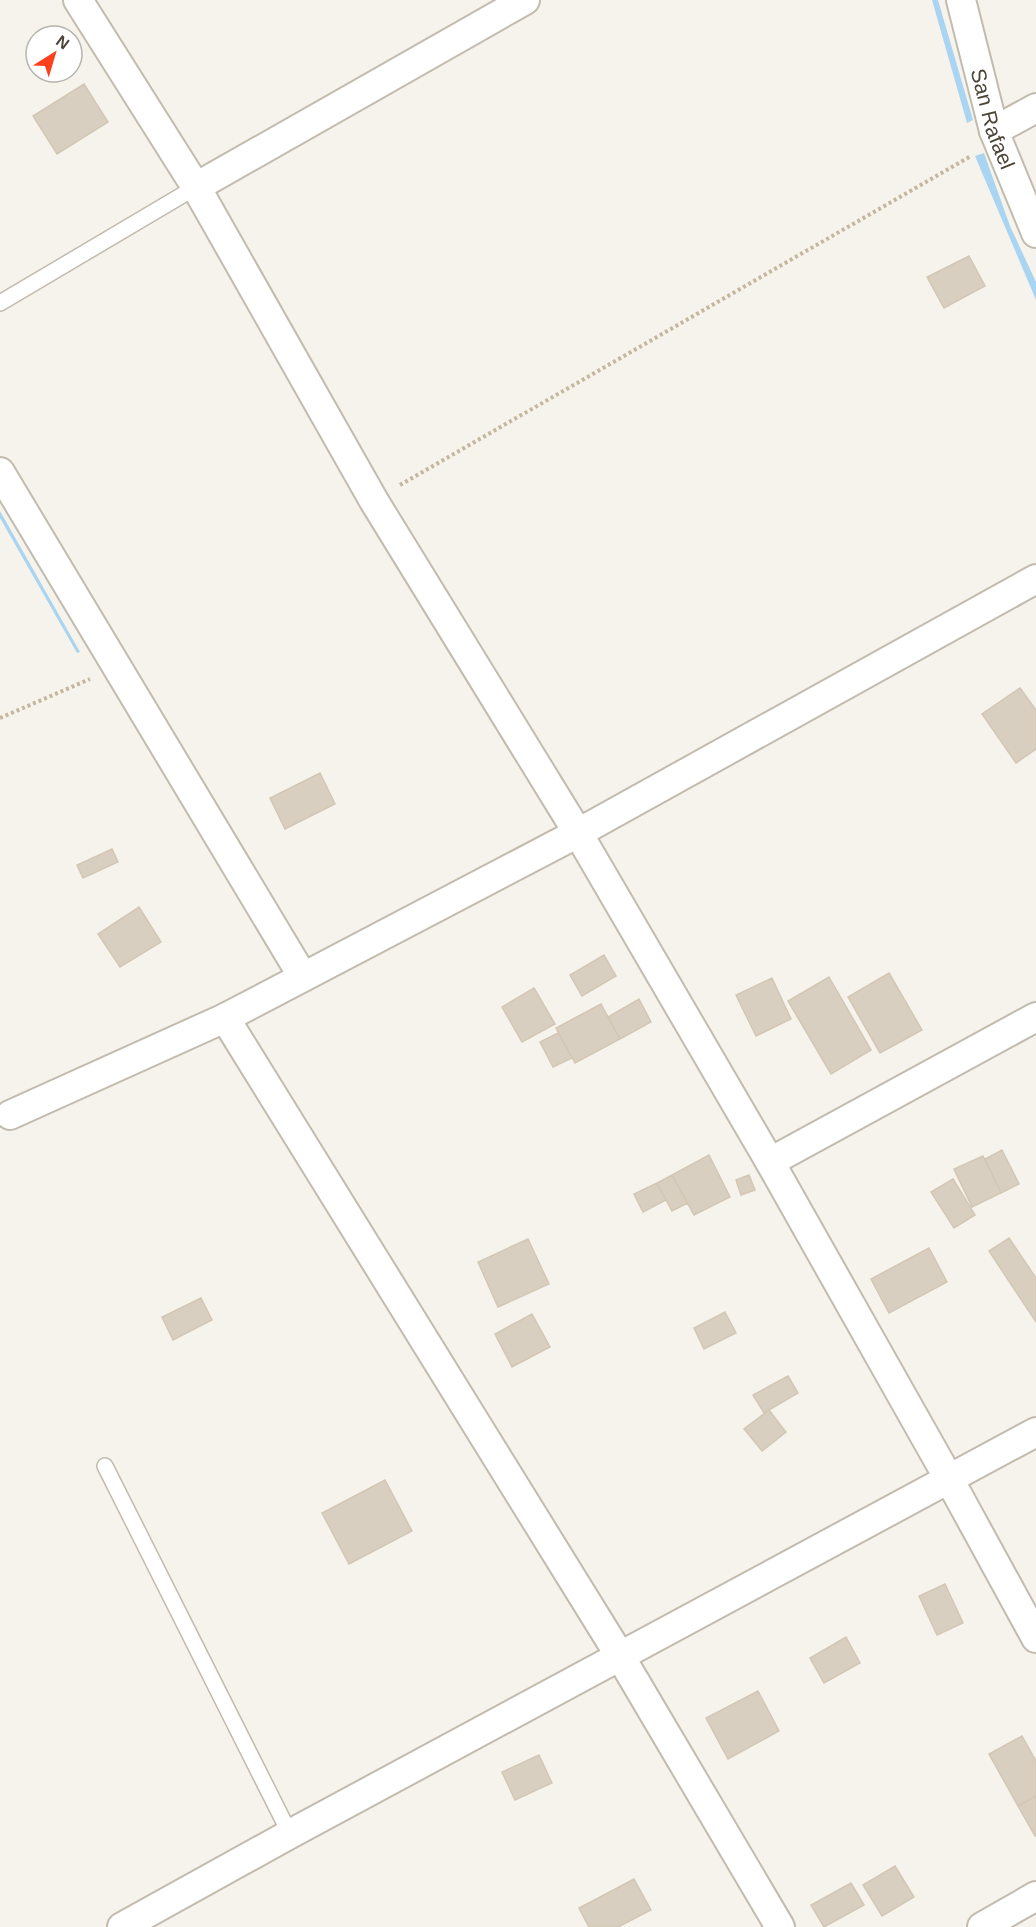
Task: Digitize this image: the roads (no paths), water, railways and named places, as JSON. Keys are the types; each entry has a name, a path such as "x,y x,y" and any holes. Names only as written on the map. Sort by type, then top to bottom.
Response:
{"street":[{"path":"78,0 196,187 374,501 578,833 770,1162 1036,1638"},
{"path":"196,187 525,0"},
{"name":"San Rafael","path":"961,0 996,136 1036,233"},
{"path":"996,136 1036,108"},
{"path":"0,472 303,977"},
{"path":"10,1115 225,1018 578,833 1036,579"},
{"path":"770,1162 1036,1017"},
{"path":"225,1018 620,1656 780,1927"},
{"path":"122,1927 1036,1432"},
{"path":"982,1927 1036,1896"}],"lane":[{"path":"0,303 196,187"},
{"path":"105,1466 290,1834"}],"water":[{"path":"932,0 938,0 973,120 967,123"},
{"path":"984,153 1010,226 1036,282 1036,300 975,156"},
{"path":"0,511 80,652 77,653 0,518"}]}
